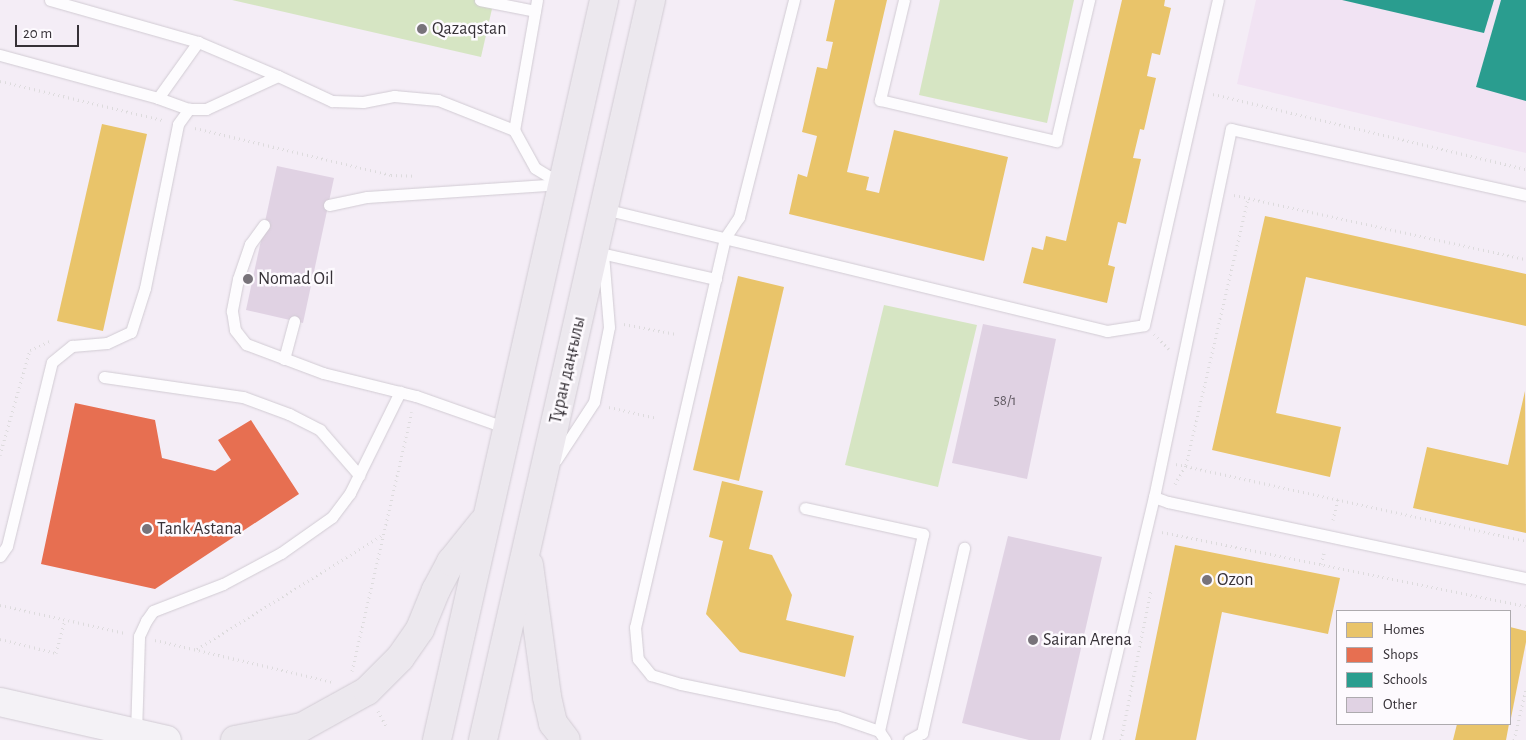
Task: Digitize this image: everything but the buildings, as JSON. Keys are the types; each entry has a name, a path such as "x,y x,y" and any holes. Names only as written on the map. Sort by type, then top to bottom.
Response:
{"main road":[{"path":"437,740 604,0"},
{"name":"Тұран даңғылы","path":"483,740 542,480 599,252 602,216 651,0"},
{"path":"235,740 302,727 400,658 420,629 436,590 451,562 487,516"},
{"path":"527,549 547,698 553,723 566,740"}],"street":[{"path":"0,702 167,740"}],"lane":[{"path":"50,0 198,42 332,101 363,102 394,96 438,100 514,130"},
{"path":"480,0 536,6 514,130 535,168 562,184"},
{"path":"794,0 739,217 725,238 635,627 638,659 651,675 681,684 836,716 882,736 923,534 804,508"},
{"path":"904,0 880,100 1056,141 1089,0"},
{"path":"602,216 725,238 1107,331 1144,325 1218,0"},
{"path":"158,98 198,42"},
{"path":"0,55 158,98 189,109 206,109 278,76"},
{"path":"0,556 7,546 52,362 72,346 107,343 131,332 145,288 178,124 189,109"},
{"path":"1096,740 1154,497 1160,461 1232,129 1526,195"},
{"path":"328,205 367,197 562,184"},
{"path":"264,225 250,244 238,279 232,311 235,330 246,344 322,373 416,396 507,428"},
{"path":"599,252 716,279"},
{"path":"284,359 294,320"},
{"path":"104,377 244,397 289,414 320,430 360,475"},
{"path":"136,733 139,636 154,611 223,584 303,539 342,506 360,475 400,392"},
{"path":"1154,497 1168,502 1526,578"},
{"path":"909,740 922,733 964,548"}],"path":[{"path":"0,81 391,176 419,176"},
{"path":"1197,90 1526,168"},
{"path":"1218,191 1526,259"},
{"path":"1160,542 1168,502 1174,485 1186,465 1248,198"},
{"path":"622,332 624,323 676,334"},
{"path":"1144,325 1182,361"},
{"path":"0,455 30,350 46,340 56,339"},
{"path":"0,605 139,636 358,689 384,534 416,396"},
{"path":"606,406 657,418"},
{"path":"1160,461 1186,465 1526,541"},
{"path":"1146,528 1526,606"},
{"path":"196,650 384,534"},
{"path":"1121,740 1151,589"},
{"path":"0,639 56,653 65,620"},
{"path":"1514,740 1526,689"}],"shaded area":[{"path":"1256,0 1526,0 1526,153 1237,84"}],"green space":[{"name":"Qazaqstan","path":"232,0 494,0 481,57"},
{"path":"940,0 1074,0 1047,123 919,95"},
{"path":"884,305 977,325 938,487 845,465"}],"place":[{"name":"Qazaqstan","path":"422,29"},
{"name":"Nomad Oil","path":"248,279"},
{"name":"Tank Astana","path":"147,529"},
{"name":"Ozon","path":"1207,580"},
{"name":"Sairan Arena","path":"1033,640"}]}
